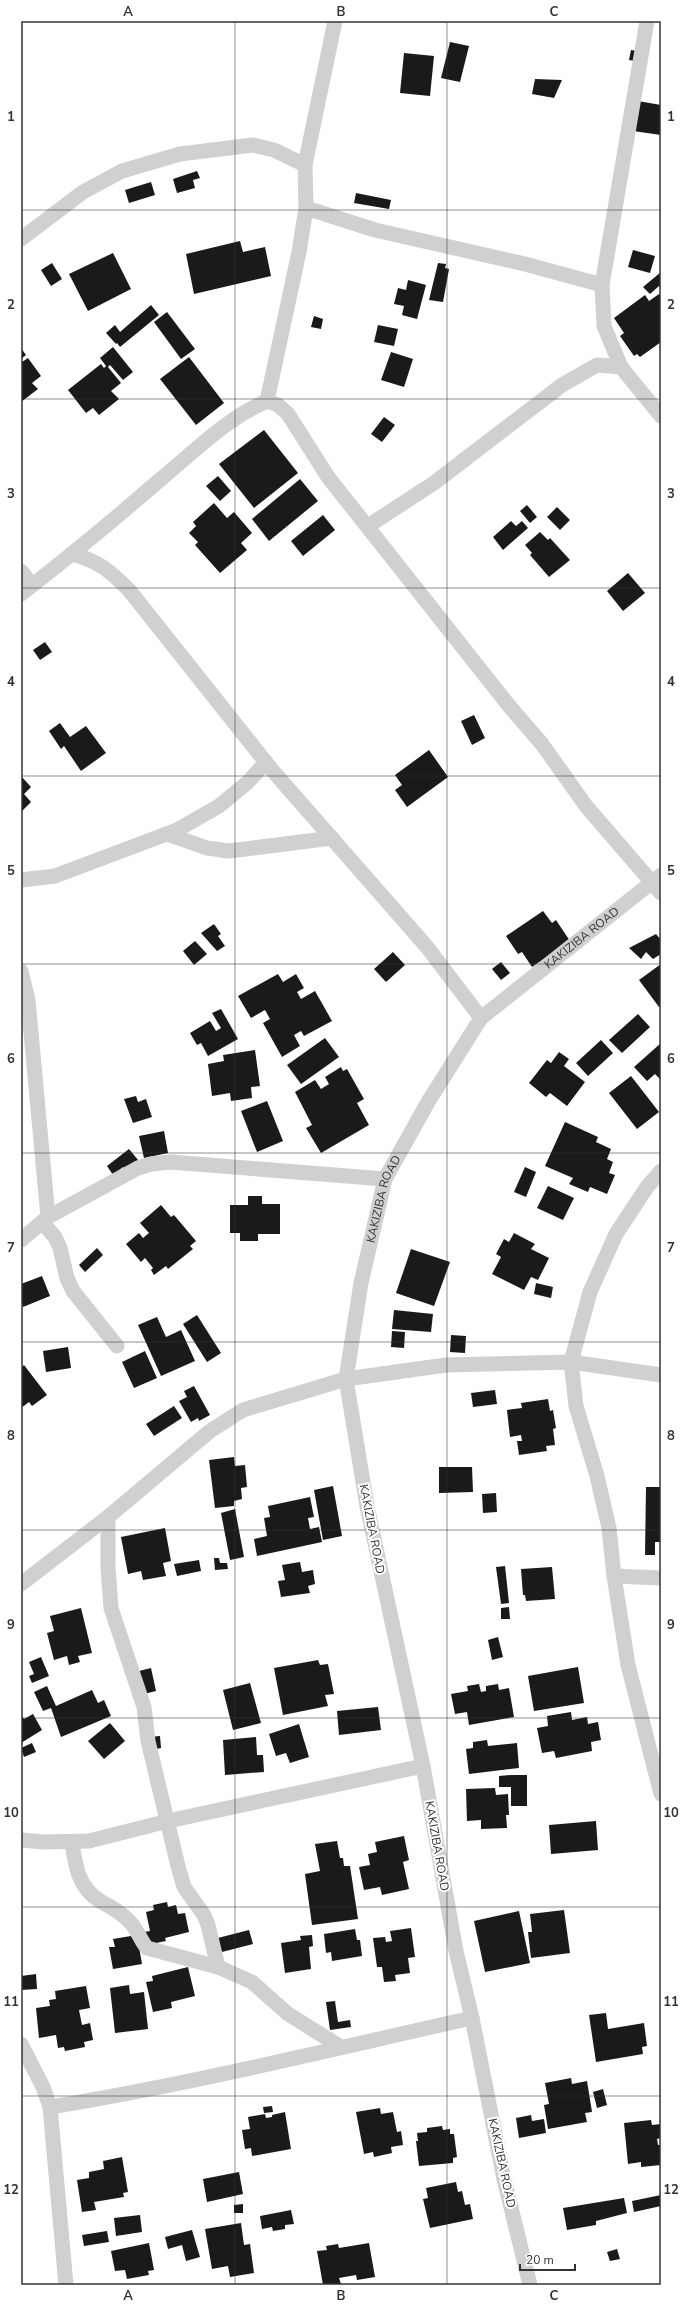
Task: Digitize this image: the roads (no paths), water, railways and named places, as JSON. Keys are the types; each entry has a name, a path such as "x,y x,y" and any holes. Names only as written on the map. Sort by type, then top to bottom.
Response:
{"street":[{"path":"267,401 300,252 306,208 305,165 335,21"},
{"path":"647,21 602,285 604,326 621,366 661,416"},
{"path":"21,238 83,192 122,171 180,154 253,145 274,150 305,165"},
{"path":"306,208 375,230 525,264 602,285"},
{"path":"368,526 434,483 562,385 596,366 621,366"},
{"path":"21,571 27,590 73,554 224,426 252,407 267,401 278,405 288,414 328,477 510,707 542,744 586,806 658,883"},
{"path":"73,554 93,560 108,568 129,590 266,762 427,947 481,1018"},
{"path":"21,880 56,876 167,834 219,806 248,782 266,762"},
{"path":"167,834 207,848 229,851 332,838"},
{"name":"KAKIZIBA ROAD","path":"530,2285 504,2179 472,2018 456,1951 423,1766 367,1506 346,1379 361,1283 385,1179 428,1102 481,1018 658,883"},
{"path":"21,971 28,1000 45,1220 60,1248 66,1278 73,1291 117,1346"},
{"path":"21,1240 45,1220 138,1168 160,1162 385,1179"},
{"path":"661,1171 648,1187 616,1234 590,1292 571,1362 576,1406 597,1476 609,1528 614,1576 628,1665 661,1794"},
{"path":"21,1584 108,1517 210,1432 243,1410 346,1379 446,1365 571,1362 661,1375"},
{"path":"108,1517 108,1567 111,1608 144,1707 148,1741 184,1887 208,1925 218,1967"},
{"path":"614,1576 661,1578"},
{"path":"21,1840 89,1842 168,1821 423,1766"},
{"path":"72,1842 77,1874 84,1887 98,1900 116,1909 131,1922 147,1948 218,1967 252,1982 288,2014 341,2047"},
{"path":"50,2106 106,2098 472,2018"},
{"path":"21,2044 43,2087 50,2106 66,2285"}]}
